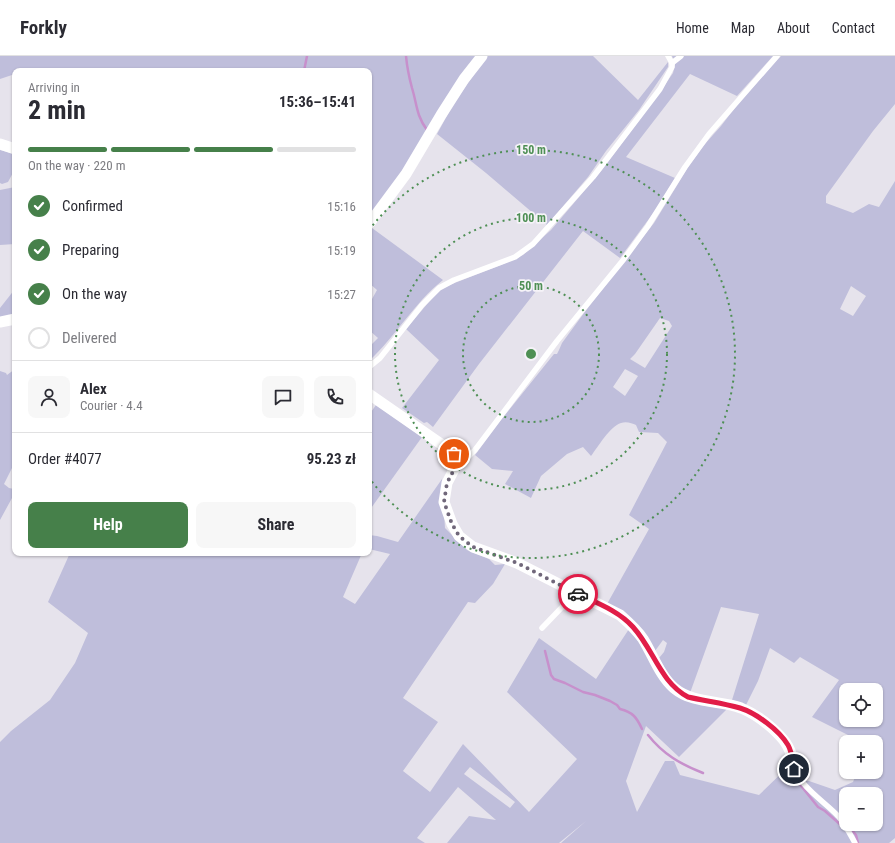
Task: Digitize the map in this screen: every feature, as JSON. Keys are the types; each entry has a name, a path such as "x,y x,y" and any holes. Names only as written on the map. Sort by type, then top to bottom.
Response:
{"street":[{"path":"372,220 406,174 464,79 482,56"},
{"path":"0,144 12,148"},
{"path":"0,322 12,320"},
{"path":"372,396 450,450 457,458 458,462 447,483 444,502 452,524 459,536 473,547 517,563 620,615 642,637 666,678 673,687 688,697 736,707 753,714 782,737 788,745 793,761"}],"lane":[{"path":"372,365 380,358 422,304 439,288 454,280 514,257 533,244 593,177 660,89 672,67 672,63 668,56"},
{"path":"672,63 681,56"},
{"path":"458,462 467,458 475,450 557,341 624,259 648,226 682,172 709,134 777,56"},
{"path":"542,628 565,604 572,591"},
{"path":"793,761 794,769 799,777 811,792 839,817 855,843"}],"shaded area":[{"path":"0,56 478,56 411,158 372,214 372,68 12,68 12,75 0,79"},
{"path":"487,56 593,56 638,100 668,62 668,67 639,110 606,151 588,177 547,225 437,134 454,103"},
{"path":"672,56 773,56 737,96 690,74 626,157 675,178 657,208 620,258 583,231 479,364 433,427 427,422 424,423 402,408 439,360 406,329 439,290 523,255 551,230 602,170 658,95 673,73 675,64"},
{"path":"781,56 895,56 895,104 873,131 826,196 826,203 853,213 869,204 879,207 895,181 895,838 889,843 561,843 586,821 559,843 447,843 469,816 496,820 458,787 417,838 425,843 0,843 0,742 11,731 50,700 75,663 88,633 48,602 69,556 361,556 343,597 355,604 390,554 372,550 372,535 398,542 442,479 441,505 444,513 445,528 467,550 489,559 495,565 505,564 493,584 475,603 468,602 403,698 438,722 403,771 430,792 463,744 529,812 577,759 507,692 539,638 596,679 629,629 642,645 672,693 683,700 706,706 727,709 679,757 646,726 626,781 637,812 665,761 674,761 680,775 759,795 790,765 797,780 809,781 835,790 839,788 839,831 883,831 883,787 842,787 853,782 854,779 883,779 883,735 848,735 812,717 839,680 800,657 794,663 770,648 758,681 746,705 732,700 759,614 721,607 690,693 673,682 659,658 664,652 667,643 663,640 655,651 607,604 649,529 629,515 667,442 658,433 639,432 636,425 629,422 623,422 617,425 609,432 591,456 583,447 567,454 541,476 531,498 505,484 513,471 492,469 475,455 554,354 557,354 562,343 584,313 654,223 687,169 704,145 741,100","holes":["851,286 866,296 853,316 840,309","660,318 669,321 672,326 645,368 630,359","625,369 638,376 625,396 613,387","470,767 515,802 510,808 464,774"]},
{"path":"0,150 12,153 12,175 8,182 2,184 0,183"},
{"path":"12,188 12,244 0,245 0,190"},
{"path":"372,228 443,280 423,299 372,358 372,344 378,338 372,333 372,299 377,290 372,286"},
{"path":"12,293 12,319 0,321 0,308"},
{"path":"0,371 6,373 7,375 12,371 12,468 4,484 12,489 12,498 0,520"},
{"path":"376,405 422,437 372,507 372,411"}],"waterway":[{"path":"305,68 307,56"},
{"path":"406,56 417,109 423,125 427,130"},
{"path":"545,651 551,675 554,679 583,692 610,701 617,705 620,709 634,716 642,729"},
{"path":"648,735 672,758 703,773"},
{"path":"794,777 818,807 839,823"},
{"path":"853,831 856,835 858,843"}],"way so far":[{"path":"454,454 458,462 447,483 444,502 452,524 459,536 473,547 517,563 578,594"}],"route":[{"path":"578,594 620,615 632,626 642,637 666,678 680,693 688,697 741,708 767,724 782,737 788,745 791,752 794,769"}]}
